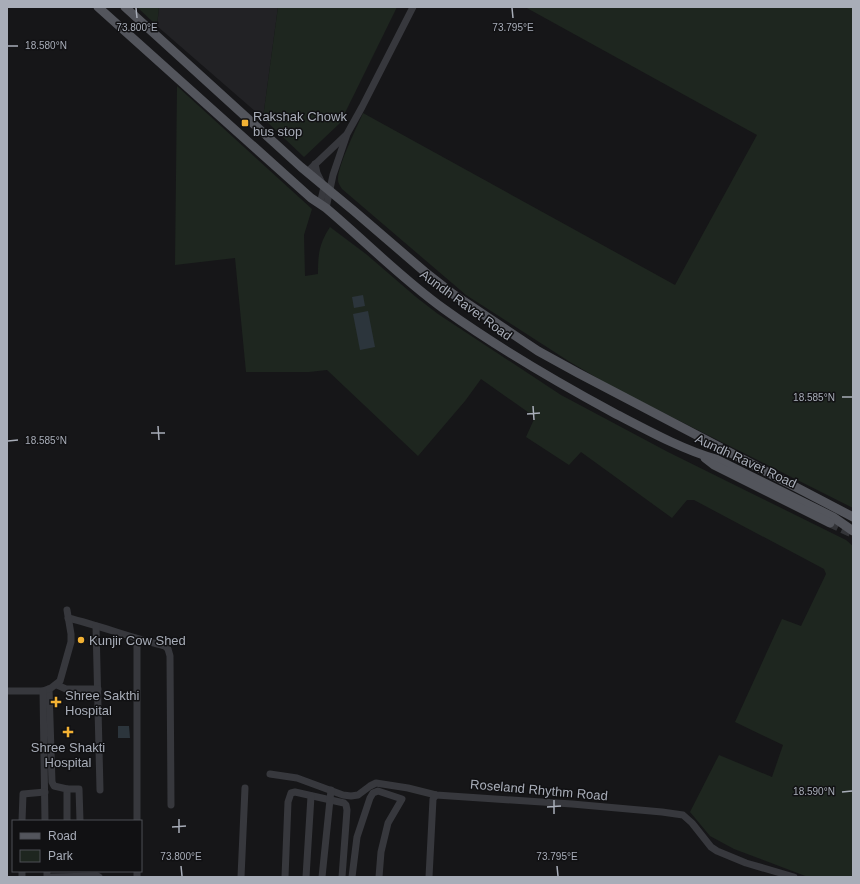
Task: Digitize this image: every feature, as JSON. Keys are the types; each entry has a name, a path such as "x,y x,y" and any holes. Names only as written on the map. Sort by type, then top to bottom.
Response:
{"main road":[{"name":"Aundh Ravet Road","path":"98,7 311,198 323,206 412,284 443,308 529,366 568,388 635,424 700,455 716,459 834,517 853,532"},
{"name":"Aundh Ravet Road","path":"125,7 307,172 453,294 538,351 642,408 853,517"},
{"path":"700,455 714,465 830,523"}],"street":[{"path":"323,206 327,189 347,134 413,7"},
{"path":"307,172 347,134"},
{"path":"315,164 317,174 327,189"},
{"path":"7,691 46,690 57,685 60,681 71,642 71,634 66,610"},
{"path":"68,618 137,640 165,646 170,652 171,805"},
{"path":"96,626 100,790"},
{"path":"137,640 137,820"},
{"path":"57,685 66,689 98,689"},
{"path":"46,690 52,782 54,786 67,789 79,788 80,820"},
{"path":"46,690 46,820"},
{"name":"Roseland Rhythm Road","path":"270,774 297,778 343,795 351,796 358,795 376,783 408,788 436,795 572,804 684,815 711,847 717,851 746,863 794,877"},
{"path":"241,877 245,788"},
{"path":"67,789 67,820"},
{"path":"322,877 331,790"},
{"path":"352,877 357,837 370,798 378,791 402,799 388,823 381,852 379,877"},
{"path":"22,820 23,794 26,792 45,792"},
{"path":"285,877 289,797 290,794 294,792 329,801 344,803 346,805 347,810 342,877"},
{"path":"429,877 433,799 436,795"},
{"path":"306,877 311,796"},
{"path":"52,877 98,877"}],"shaded area":[{"path":"159,7 278,7 263,118 157,26"},
{"path":"363,295 365,306 354,308 352,297"},
{"path":"368,311 375,347 360,350 353,314"},
{"path":"118,726 129,726 130,738 118,738"}],"green space":[{"path":"137,7 159,7 157,26"},
{"path":"278,7 397,7 340,123 304,157 263,118"},
{"path":"525,7 853,7 853,508 616,389 570,362 466,295 341,188 338,180 341,166 363,113 675,285 757,135"},
{"path":"177,86 312,209 304,235 305,276 318,274 320,249 323,239 330,227 366,254 438,314 561,395 668,452 846,540 853,546 853,877 808,877 734,849 710,836 690,812 719,755 772,777 783,745 735,722 782,619 801,626 826,574 824,569 694,500 687,500 672,518 581,452 569,465 526,437 535,417 481,379 465,401 418,456 327,370 309,372 246,372 235,258 175,265"}],"tunnel":[{"path":"830,523 852,533"}],"place":[{"name":"Rakshak Chowk bus stop","path":"245,123"},
{"name":"Kunjir Cow Shed","path":"81,640"},
{"name":"Shree Sakthi Hospital","path":"56,702"},
{"name":"Shree Shakti Hospital","path":"68,732"}]}
